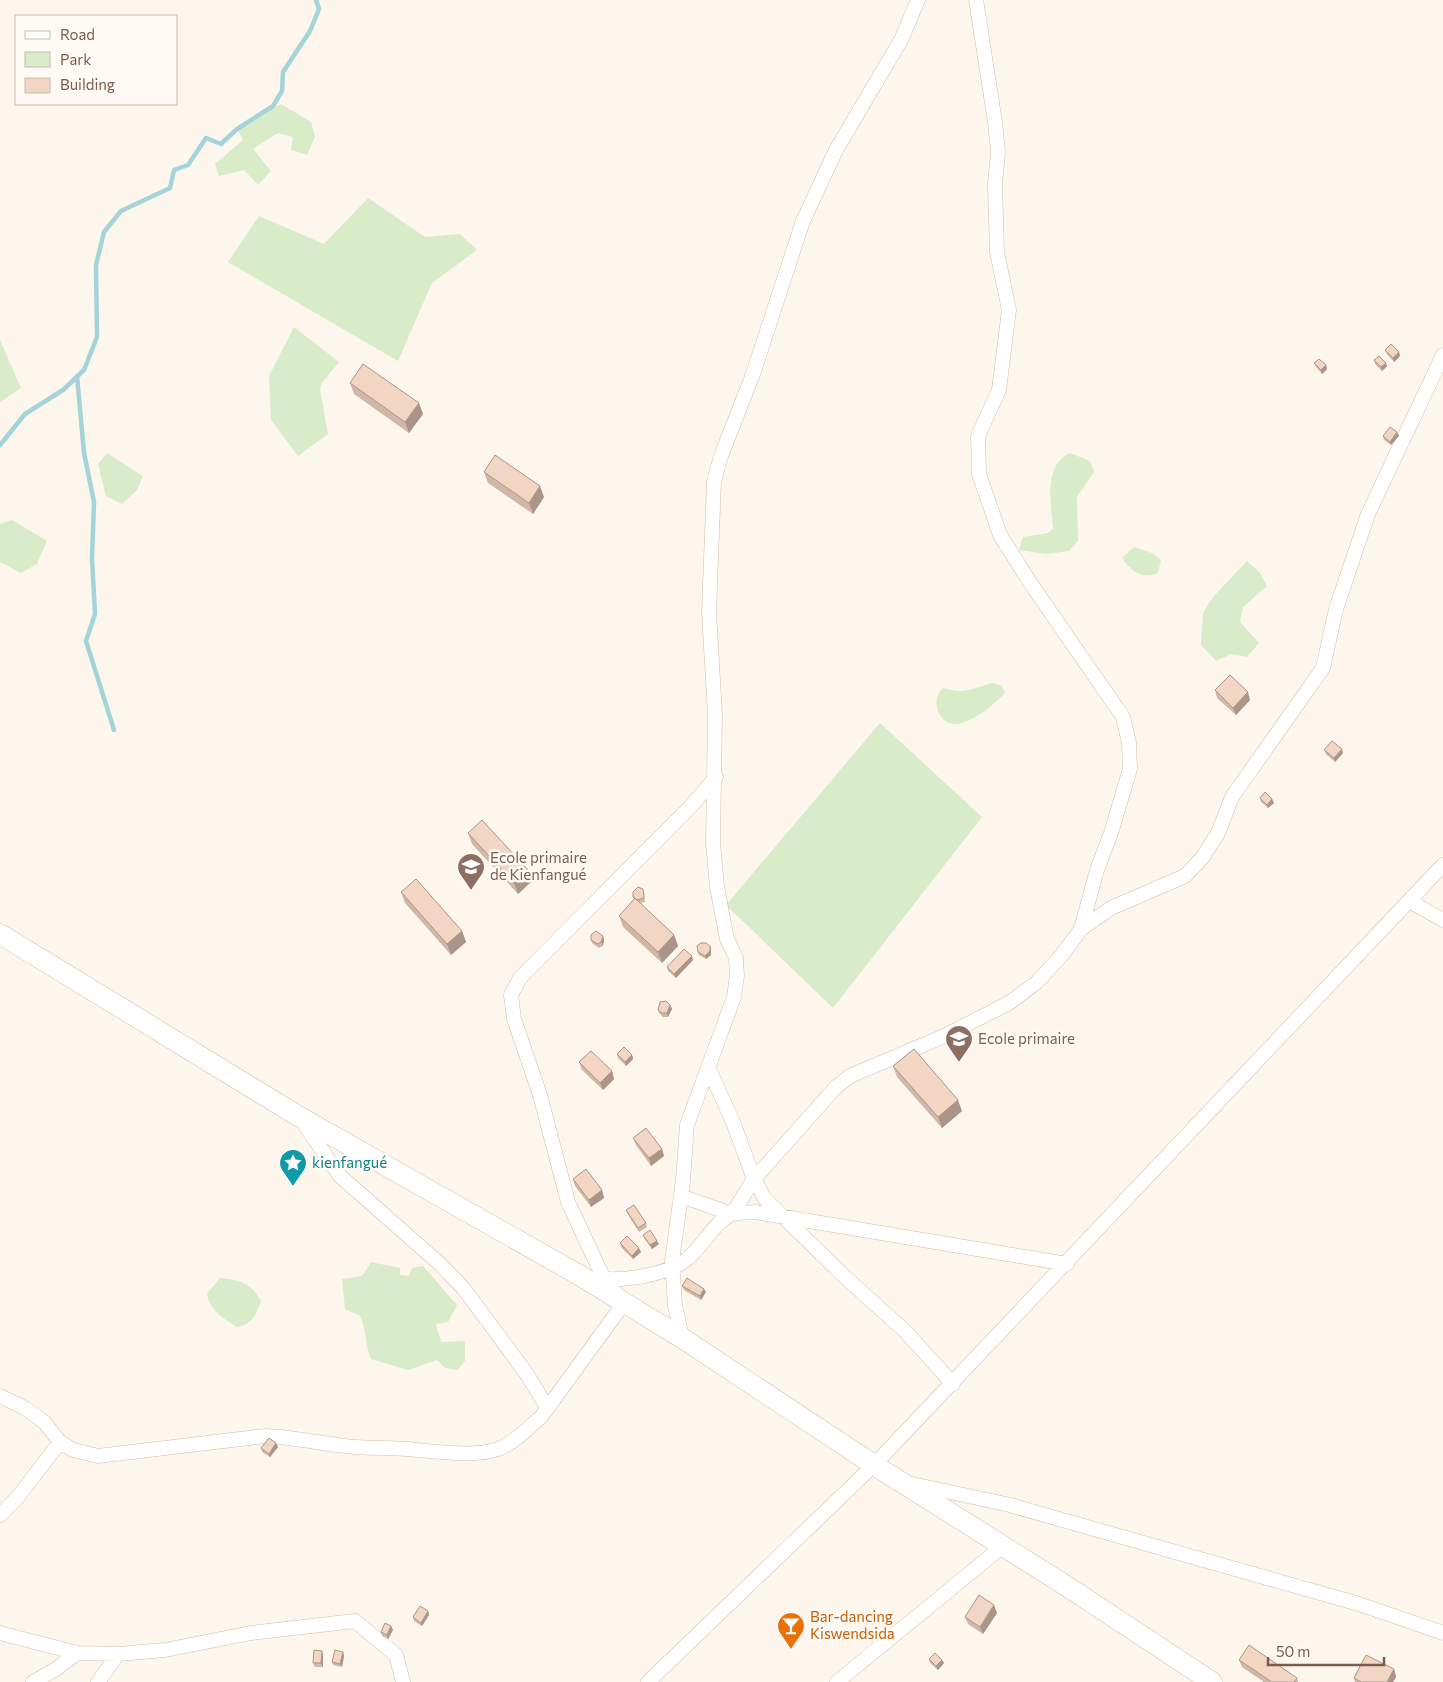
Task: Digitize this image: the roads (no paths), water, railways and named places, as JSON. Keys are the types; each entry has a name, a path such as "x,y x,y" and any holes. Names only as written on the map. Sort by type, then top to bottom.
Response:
{"main road":[{"path":"0,934 298,1116 579,1275 682,1338 900,1482 1003,1546 1212,1682"}],"street":[{"path":"682,1338 675,1305 672,1268 687,1125 734,997 737,976 736,958 727,940 717,887 714,843 716,777 710,612 714,481 721,456 753,374 803,221 836,150 901,40 918,0"},
{"path":"976,0 995,122 998,152 995,184 997,252 1009,310 999,390 978,436 978,474 1000,535 1031,584 1123,717 1129,742 1130,769 1111,833 1097,870 1081,929"},
{"path":"579,1275 604,1279 635,1277 672,1268 687,1260 716,1228 732,1214 754,1179 836,1087 850,1076 942,1037 1009,1003 1037,982 1062,955 1081,929 1111,908 1185,876 1203,858 1218,833 1232,797 1323,668 1336,609 1368,514 1377,491 1398,454 1420,401 1443,356"},
{"path":"0,1396 25,1408 44,1422 60,1442 73,1450 98,1456 265,1436 292,1437 346,1446 389,1447 446,1453 487,1452 499,1448 525,1431 547,1408 624,1303 604,1279 568,1202 540,1095 514,1020 511,996 520,978 647,852 716,777"},
{"path":"648,1682 874,1465 953,1384 1443,865"},
{"path":"1409,901 1443,920"},
{"path":"0,926 30,952"},
{"path":"708,1067 733,1122 754,1179 765,1199 846,1278 905,1331 953,1384"},
{"path":"298,1116 340,1176 440,1264 464,1288 526,1373 547,1408"},
{"path":"681,1196 732,1214 755,1212 784,1216 1067,1264"},
{"path":"0,1515 17,1498 60,1442"},
{"path":"900,1482 1006,1504 1359,1604 1443,1633"},
{"path":"837,1682 1003,1546"},
{"path":"0,1634 77,1653 118,1654 165,1650 251,1633 355,1622 396,1655 403,1682"},
{"path":"33,1682 56,1669 77,1653"},
{"path":"98,1682 118,1654"}],"waterway":[{"path":"0,445 25,414 63,390 84,370 97,337 96,265 104,232 121,211 170,188 174,170 188,165 206,138 221,144 237,129 273,106 282,91 283,72 310,31 319,9 316,0"},
{"path":"77,376 84,453 94,502 92,558 95,614 86,641 114,730"}],"place":[{"name":"Ecole primaire de Kienfangué","path":"471,891"},
{"name":"Ecole primaire","path":"959,1063"},
{"name":"kienfangué","path":"293,1187"},
{"name":"Bar-dancing Kiswendsida","path":"791,1650"}]}
